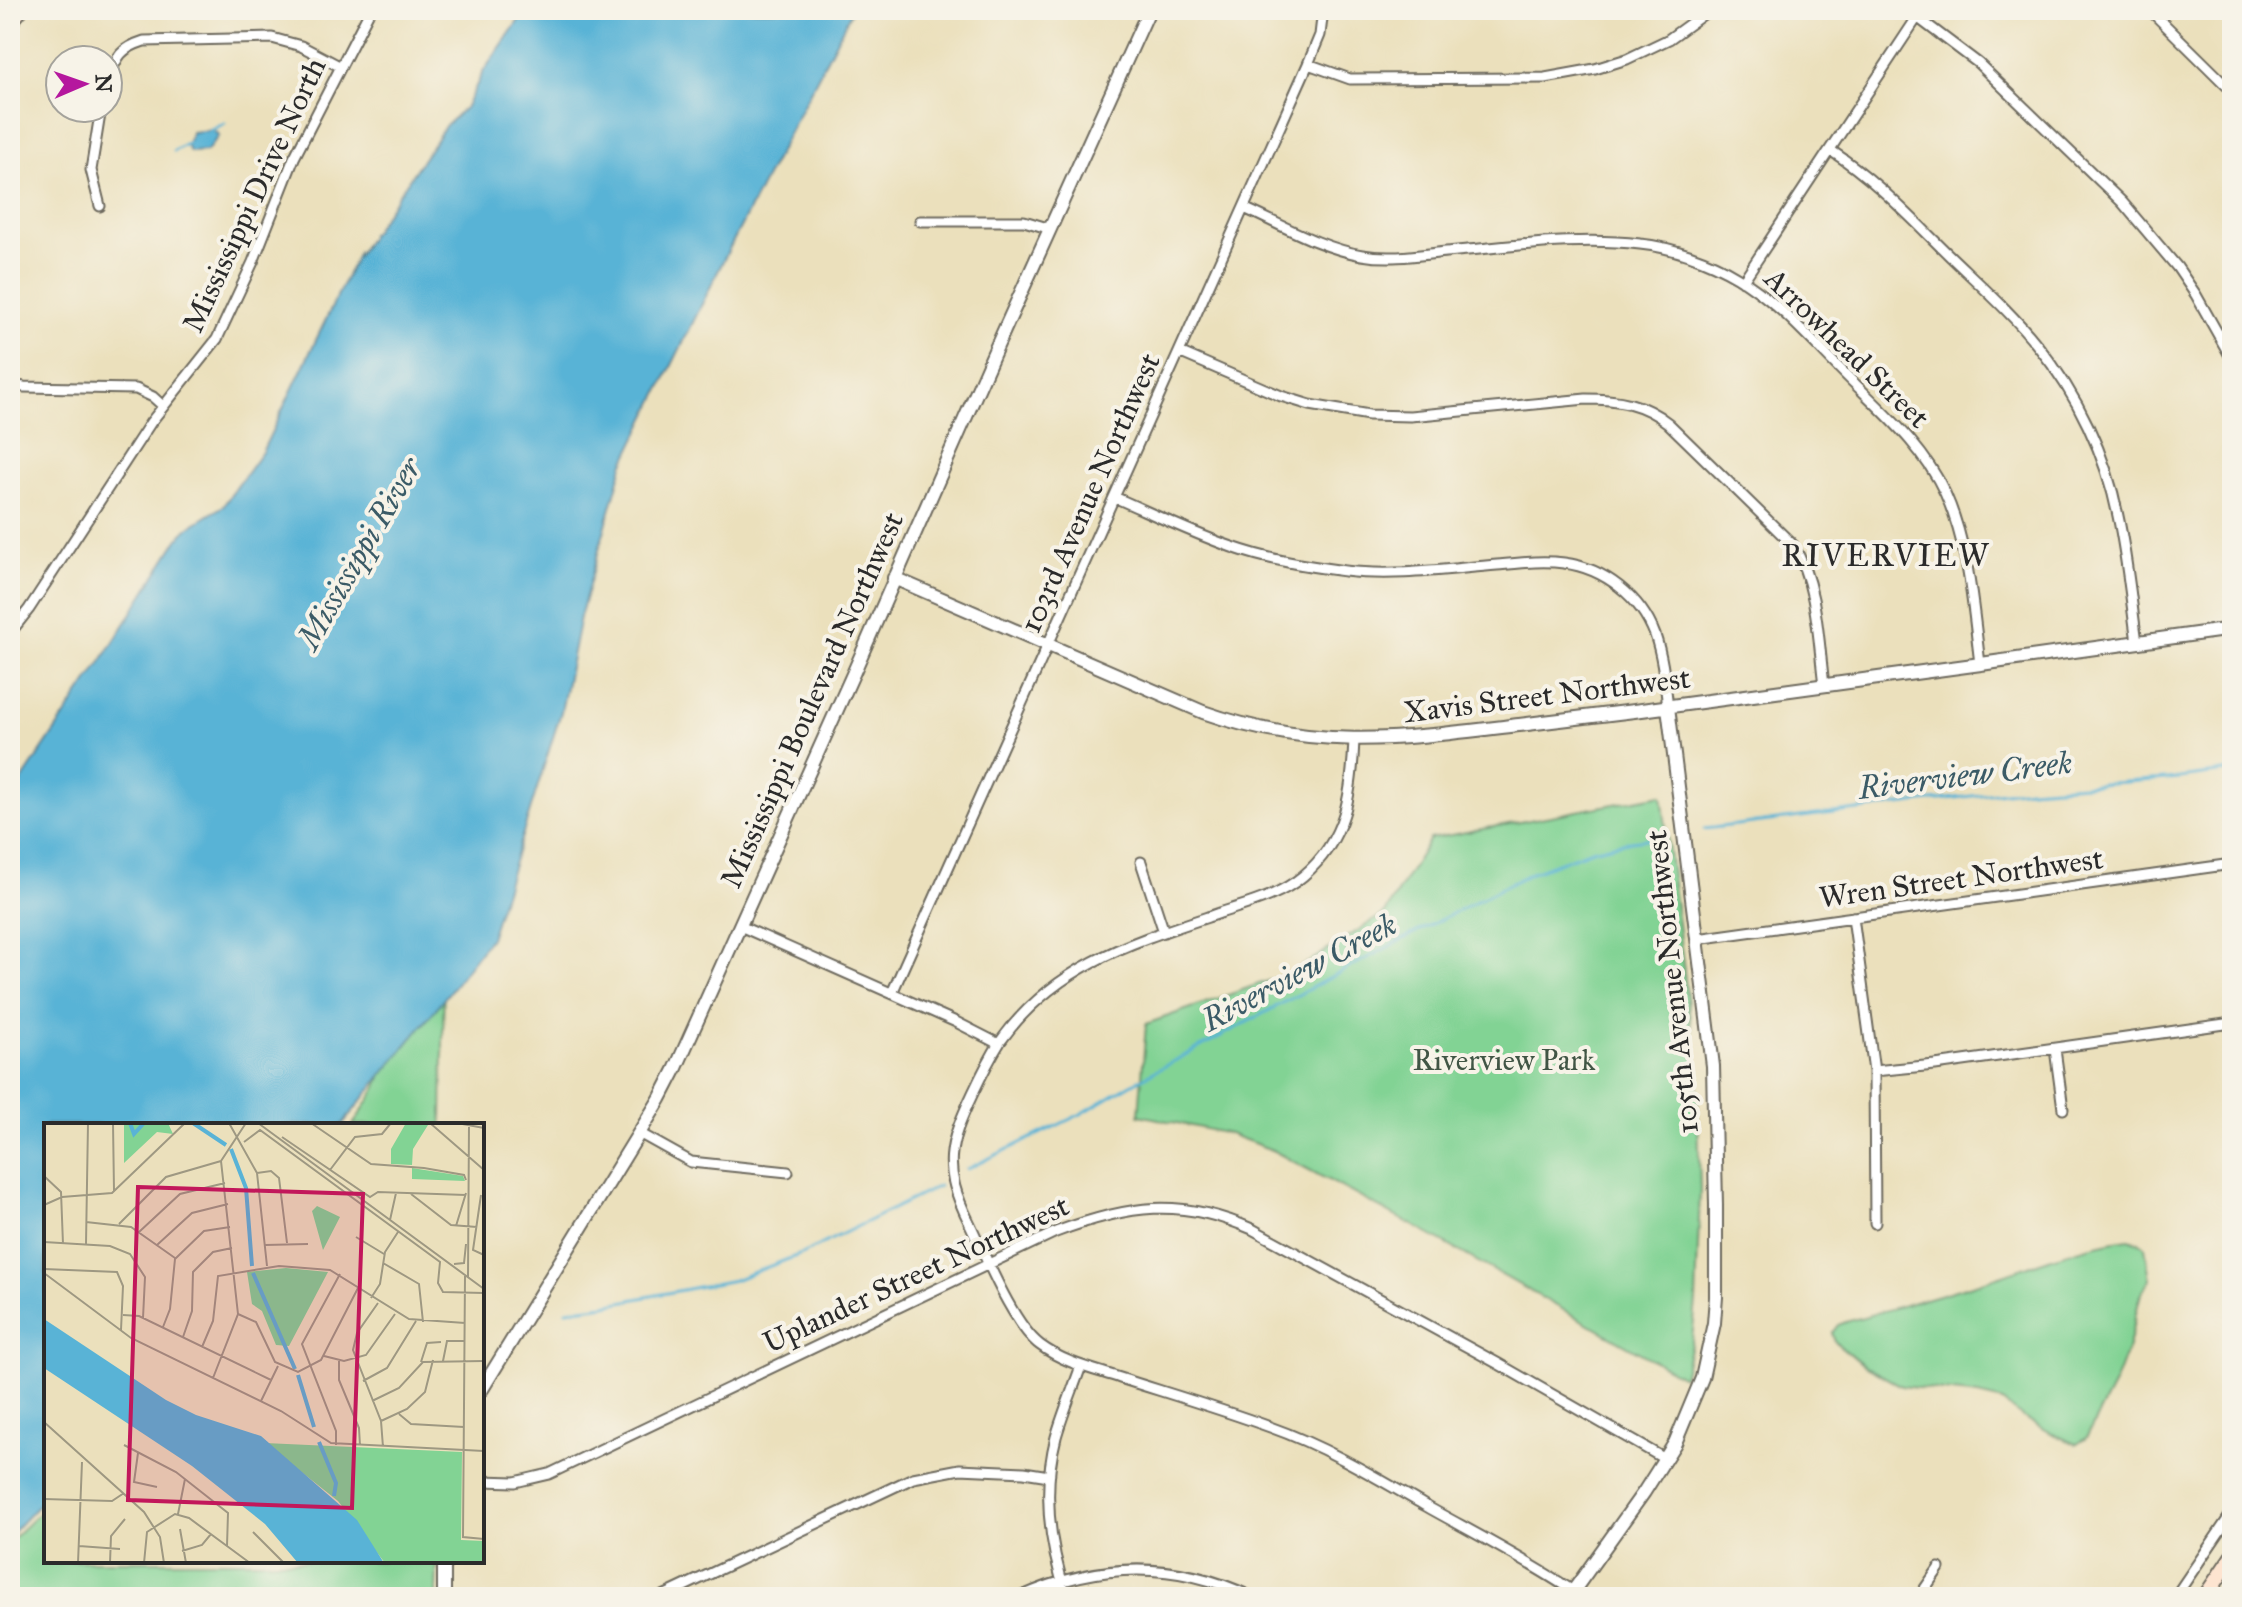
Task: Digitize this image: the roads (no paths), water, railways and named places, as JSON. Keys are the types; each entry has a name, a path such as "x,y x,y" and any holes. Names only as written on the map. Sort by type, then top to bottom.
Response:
{"main road":[{"path":"10,22 20,10"},
{"path":"2205,1597 2232,1557"}],"street":[{"name":"Mississippi Drive North","path":"10,633 29,609 151,422 217,339 253,262 294,158 370,10"},
{"name":"Mississippi Boulevard Northwest","path":"484,1386 675,1070 1149,10"},
{"name":"103rd Avenue Northwest","path":"892,993 1308,64 1320,35 1323,10"},
{"path":"1308,64 1350,79 1545,78 1595,69 1627,59 1669,39 1709,10"},
{"path":"2150,10 2232,91"},
{"path":"1743,281 1919,14 1978,63 2122,202 2177,267 2232,359"},
{"path":"124,50 144,41 272,38 301,46 341,67"},
{"path":"98,124 91,170 100,206"},
{"path":"1830,150 1875,183 2024,330 2066,387 2090,433 2113,493 2137,642"},
{"name":"Arrowhead Street","path":"1244,208 1339,249 1372,256 1398,257 1508,246 1613,241 1643,244 1682,254 1743,281 1777,308 1899,428 1939,481 1961,535 1980,664"},
{"path":"920,221 1024,221 1051,229"},
{"path":"1179,352 1281,396 1310,405 1369,415 1421,415 1586,399 1614,400 1644,407 1668,423 1793,545 1810,588 1824,685"},
{"path":"10,385 136,389 146,392 163,406"},
{"path":"1114,497 1232,547 1282,561 1344,571 1414,572 1537,562 1587,568 1627,593 1646,618 1659,651 1668,707"},
{"name":"Xavis Street Northwest","path":"894,578 1180,703 1239,724 1292,735 1354,740 1426,737 1668,707 2232,629"},
{"name":"105th Avenue Northwest","path":"1571,1594 1665,1459 1690,1411 1709,1348 1716,1297 1714,1090 1668,707"},
{"path":"1354,740 1346,812 1330,846 1305,874 1272,895 1110,952 1076,970 1031,1007 999,1044 958,1124 951,1156 955,1189 1013,1310 1037,1343 1081,1366 1270,1427 1327,1451 1516,1556 1571,1594"},
{"path":"1141,862 1164,932"},
{"name":"Wren Street Northwest","path":"1697,939 2232,864"},
{"path":"1853,917 1874,1071 1875,1223"},
{"path":"740,926 999,1044"},
{"path":"1874,1071 2232,1023"},
{"path":"2055,1049 2063,1109"},
{"path":"639,1133 691,1162 788,1172"},
{"name":"Uplander Street Northwest","path":"484,1481 515,1482 549,1474 1056,1232 1116,1213 1151,1207 1172,1207 1223,1216 1252,1229 1665,1459"},
{"path":"1067,1597 1048,1513 1049,1476 1056,1437 1081,1366"},
{"path":"661,1597 913,1478 960,1469 1049,1476"},
{"path":"2175,1597 2232,1513"},
{"path":"444,1563 444,1597"},
{"path":"1919,1597 1939,1568"},
{"path":"1020,1597 1061,1580 1128,1570 1189,1574 1252,1597"}],"water":[{"name":"Mississippi River","path":"526,10 852,10 728,251 623,465 580,617 561,712 490,938 344,1123 44,1123 44,1499 10,1535 10,798 178,539 188,528 223,506 262,452 356,257 446,125 466,107 483,72"},
{"path":"212,130 219,135 207,151 190,152 187,146 192,132"}],"waterway":[{"path":"209,131 225,123"},
{"path":"174,151 192,141"},
{"name":"Riverview Creek","path":"1704,829 2029,789 2232,771"},
{"name":"Riverview Creek","path":"967,1169 1081,1114 1133,1083 1531,873 1592,850 1661,837"},
{"name":"Riverview Creek","path":"567,1310 734,1280 804,1253 939,1186"}],"district":[{"name":"RIVERVIEW","path":"1886,555"}],"park label":[{"name":"Riverview Park","path":"1504,1060"}]}
